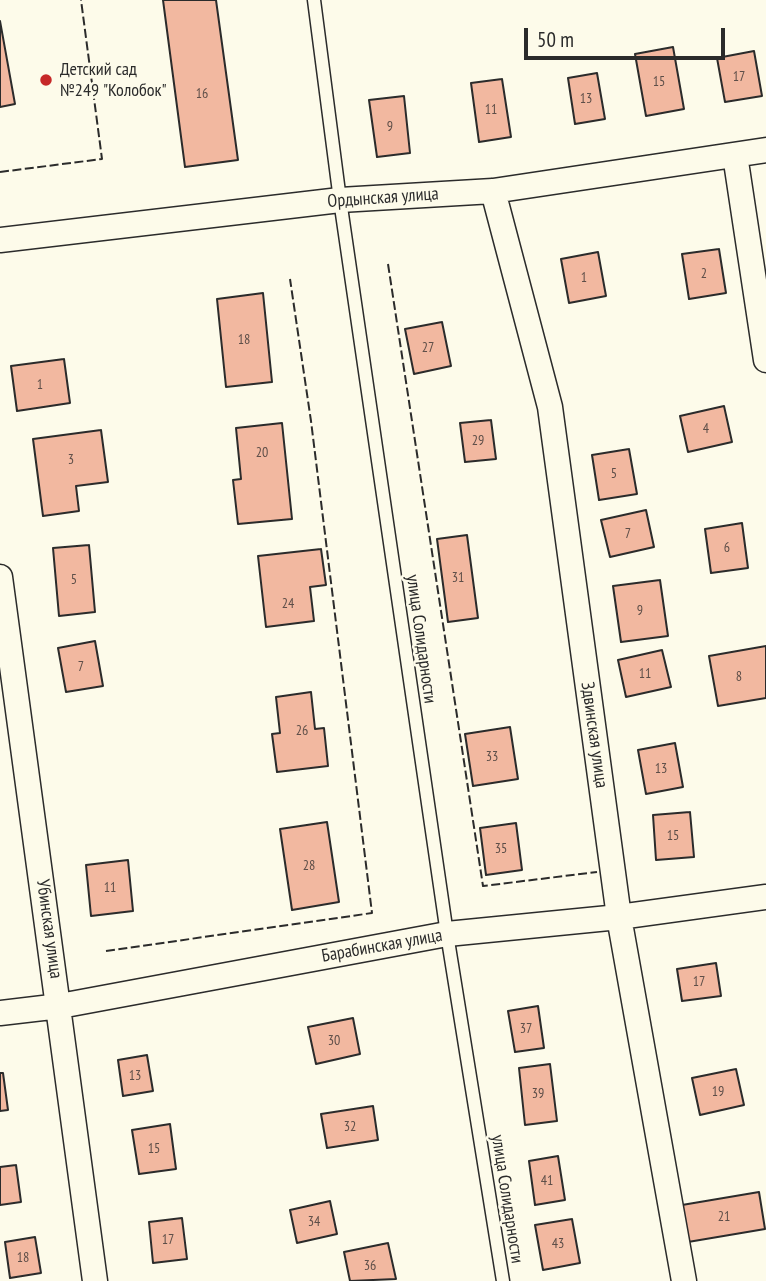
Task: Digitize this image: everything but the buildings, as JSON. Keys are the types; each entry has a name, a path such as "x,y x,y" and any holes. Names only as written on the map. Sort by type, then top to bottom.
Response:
{"street":[{"name":"Ордынская улица","path":"0,240 340,200 493,191 766,150"},
{"path":"735,155 766,360"},
{"name":"Здвинская улица","path":"493,191 550,407 619,917 684,1281"},
{"name":"Убинская улица","path":"0,578 60,1006 94,1281"},
{"name":"Барабинская улица","path":"0,1013 60,1006 447,934 619,917 766,897"}],"lane":[{"name":"улица Солидарности","path":"314,0 340,200 447,934 503,1281"}],"fence":[{"path":"0,172 102,159 81,0"},
{"path":"388,264 483,886 597,872"},
{"path":"106,951 372,913 311,421 290,279"}],"place":[{"name":"Детский сад №249 \"Колобок\"","path":"46,80"}]}
